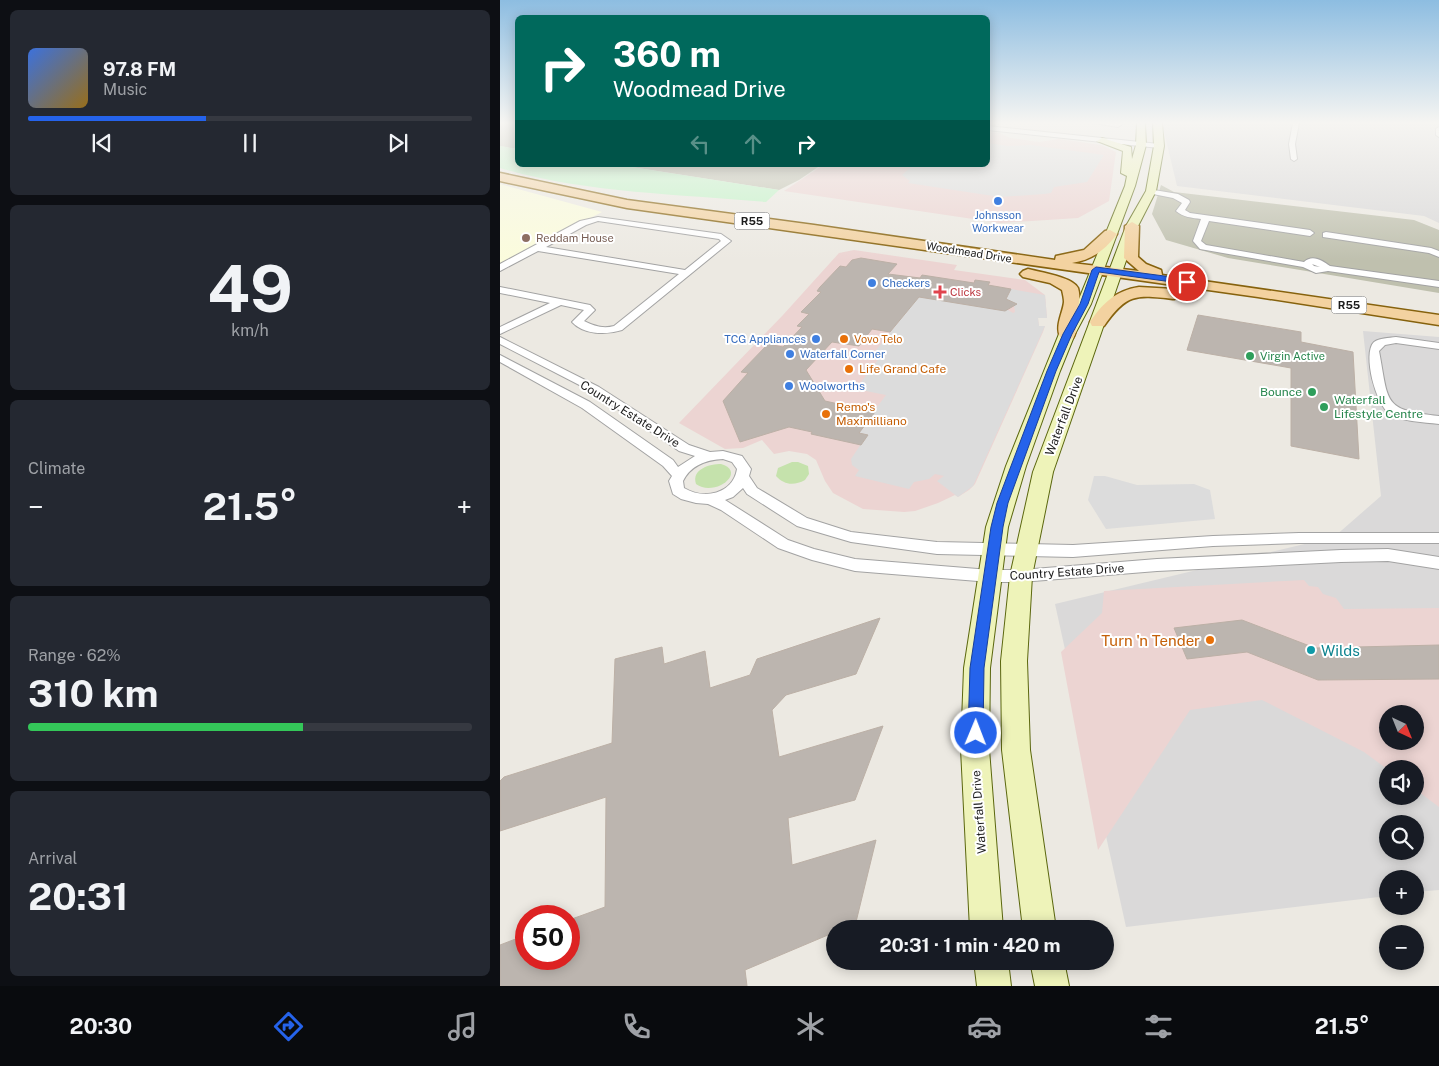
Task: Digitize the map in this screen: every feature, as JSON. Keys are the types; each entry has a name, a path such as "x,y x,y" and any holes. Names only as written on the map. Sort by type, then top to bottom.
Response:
{"main road":[{"path":"1127,169 1126,181 1130,186"},
{"name":"Waterfall Drive","path":"986,920 975,749 977,668 1002,503 1067,334 1084,304 1110,234 1138,169"},
{"name":"Waterfall Drive","path":"1039,920 1016,750 1014,661 1021,576 1043,472 1132,226 1151,191 1151,169"},
{"name":"Woodmead Drive","path":"500,177 627,204 824,230 1002,262"},
{"name":"Woodmead Drive","path":"500,186 608,205 1114,277 1242,302 1439,329"},
{"path":"1132,226 1131,258 1141,267 1185,280 1258,292"},
{"path":"1002,262 1080,257 1093,252 1110,234"},
{"path":"1002,262 1055,280 1070,288 1072,302 1068,316 1067,334"},
{"name":"Woodmead Drive","path":"1114,277 1258,292 1439,320"},
{"path":"1098,322 1109,307 1120,297 1139,292 1242,302"},
{"path":"991,970 994,986"},
{"path":"1049,970 1052,986"}],"street":[{"path":"1151,191 1182,198 1186,202 1180,209 1181,212 1206,218 1310,233 1318,231 1326,235 1431,251 1439,254"},
{"path":"1206,218 1197,241 1203,247 1306,264 1319,262 1327,268 1439,284"},
{"path":"500,268 583,223 598,219 726,239 726,243 615,330 602,331 580,324 577,320 590,308 500,290"},
{"path":"537,248 688,273"},
{"path":"500,322 547,299"},
{"path":"500,331 560,302"},
{"name":"Country Estate Drive","path":"500,340 595,389 674,442 694,452 709,456"},
{"path":"1439,346 1390,340 1376,345 1374,351 1383,402 1406,417 1439,420"},
{"name":"Country Estate Drive","path":"500,358 586,405 668,463 678,475"},
{"path":"723,455 737,459 744,468 743,477 731,491 710,499 692,499 685,496 677,487 678,475 690,463 709,456 723,455"},
{"name":"Country Estate Drive","path":"743,477 752,491 802,522 832,532 937,548 992,563 1021,576 1157,565 1340,556 1388,556 1439,563"},
{"name":"Country Estate Drive","path":"710,499 726,506 783,544 855,565 992,563 1027,550 1073,551 1213,540 1438,538"}],"shaded area":[{"path":"645,169 815,169 779,190"},
{"path":"817,169 1114,169 1109,201 1078,218 1000,223 784,191"},
{"path":"909,169 1095,169 1087,182 1054,187 1051,193 1000,197 908,183 910,181 902,175"},
{"path":"1173,169 1439,169 1439,223 1424,216 1177,186"},
{"name":"Reddam House","path":"500,184 602,212 500,264"},
{"path":"1161,185 1174,192 1414,220 1439,230 1439,293 1228,258 1166,240 1152,214"},
{"name":"Waterfall Corner","path":"854,250 957,265 954,270 1025,280 1045,295 1047,318 1038,318 1039,326 1045,326 1043,332 975,484 958,497 955,495 915,511 863,509 833,493 825,481 816,460 807,454 789,451 774,454 762,440 743,448 725,449 679,423 783,315 839,253"},
{"path":"1011,289 1045,295 1047,318 1038,318 1039,326 1045,326 973,486 958,497 937,481 944,476 935,474 929,479 914,482 909,489 855,476 859,470 852,465 851,459 867,435 858,433 886,395 856,389 880,357 873,354 915,301 919,297 1008,310 1013,313 1015,312 1014,305 1004,303"},
{"path":"1363,331 1439,337 1439,890 1424,891 1424,870 1379,870 1379,897 1126,927 1055,604 1334,537 1381,496"},
{"path":"1094,476 1105,476 1137,485 1194,484 1210,490 1215,519 1106,529 1088,500"},
{"name":"Wilds","path":"1304,580 1309,586 1318,587 1323,594 1336,598 1344,609 1439,608 1439,807 1424,796 1424,760 1379,760 1379,763 1364,752 1262,700 1190,710 1098,850 1061,652 1102,613 1104,591"}],"green space":[{"path":"504,169 645,169 779,190 766,202 598,188"},
{"path":"792,462 808,466 809,474 805,480 789,484 776,476 778,468"},
{"path":"721,464 731,472 730,478 725,482 711,488 696,484 696,475 702,468"}],"building":[{"name":"Waterfall Corner","path":"861,258 897,264 888,274 920,278 922,275 974,283 975,280 990,282 988,285 1011,289 1006,299 1017,304 1005,311 919,297 890,332 872,329 859,346 832,342 806,370 825,401 875,412 859,433 868,435 861,445 789,427 740,442 723,401 748,373 741,372 768,344 783,347 802,327 797,326 809,314 801,312 821,292 817,291 820,287 840,266 846,267 852,260"},
{"name":"Waterfall Lifestyle Centre","path":"1198,315 1301,332 1301,342 1353,352 1359,459 1291,446 1291,368 1187,350"},
{"path":"880,618 856,674 786,695 772,710 779,757 883,726 855,800 788,818 792,865 876,840 856,920 826,920 826,936 745,970 747,986 500,986 500,945 515,939 515,970 580,970 580,916 605,907 606,797 500,831 500,781 504,777 612,743 615,659 662,647 664,664 705,651 710,688 750,675 757,659"},
{"name":"Wilds","path":"1242,620 1315,648 1439,645 1439,679 1318,680 1247,652 1187,659 1174,628"}],"place":[{"name":"Johnsson Workwear","path":"998,201"},
{"name":"Reddam House","path":"526,238"},
{"name":"Checkers","path":"872,283"},
{"name":"Clicks","path":"940,292"},
{"name":"TCG Appliances","path":"816,339"},
{"name":"Vovo Telo","path":"844,339"},
{"name":"Waterfall Corner","path":"790,354"},
{"name":"Virgin Active","path":"1250,356"},
{"name":"Life Grand Cafe","path":"849,369"},
{"name":"Woolworths","path":"789,386"},
{"name":"Bounce","path":"1312,392"},
{"name":"Waterfall Lifestyle Centre","path":"1324,407"},
{"name":"Remo's Maximilliano","path":"826,414"},
{"name":"Turn 'n Tender","path":"1210,640"},
{"name":"Wilds","path":"1311,650"}],"route":[{"path":"976,733 977,668 1002,503 1052,371 1067,334 1084,304 1096,270 1187,282"}]}
